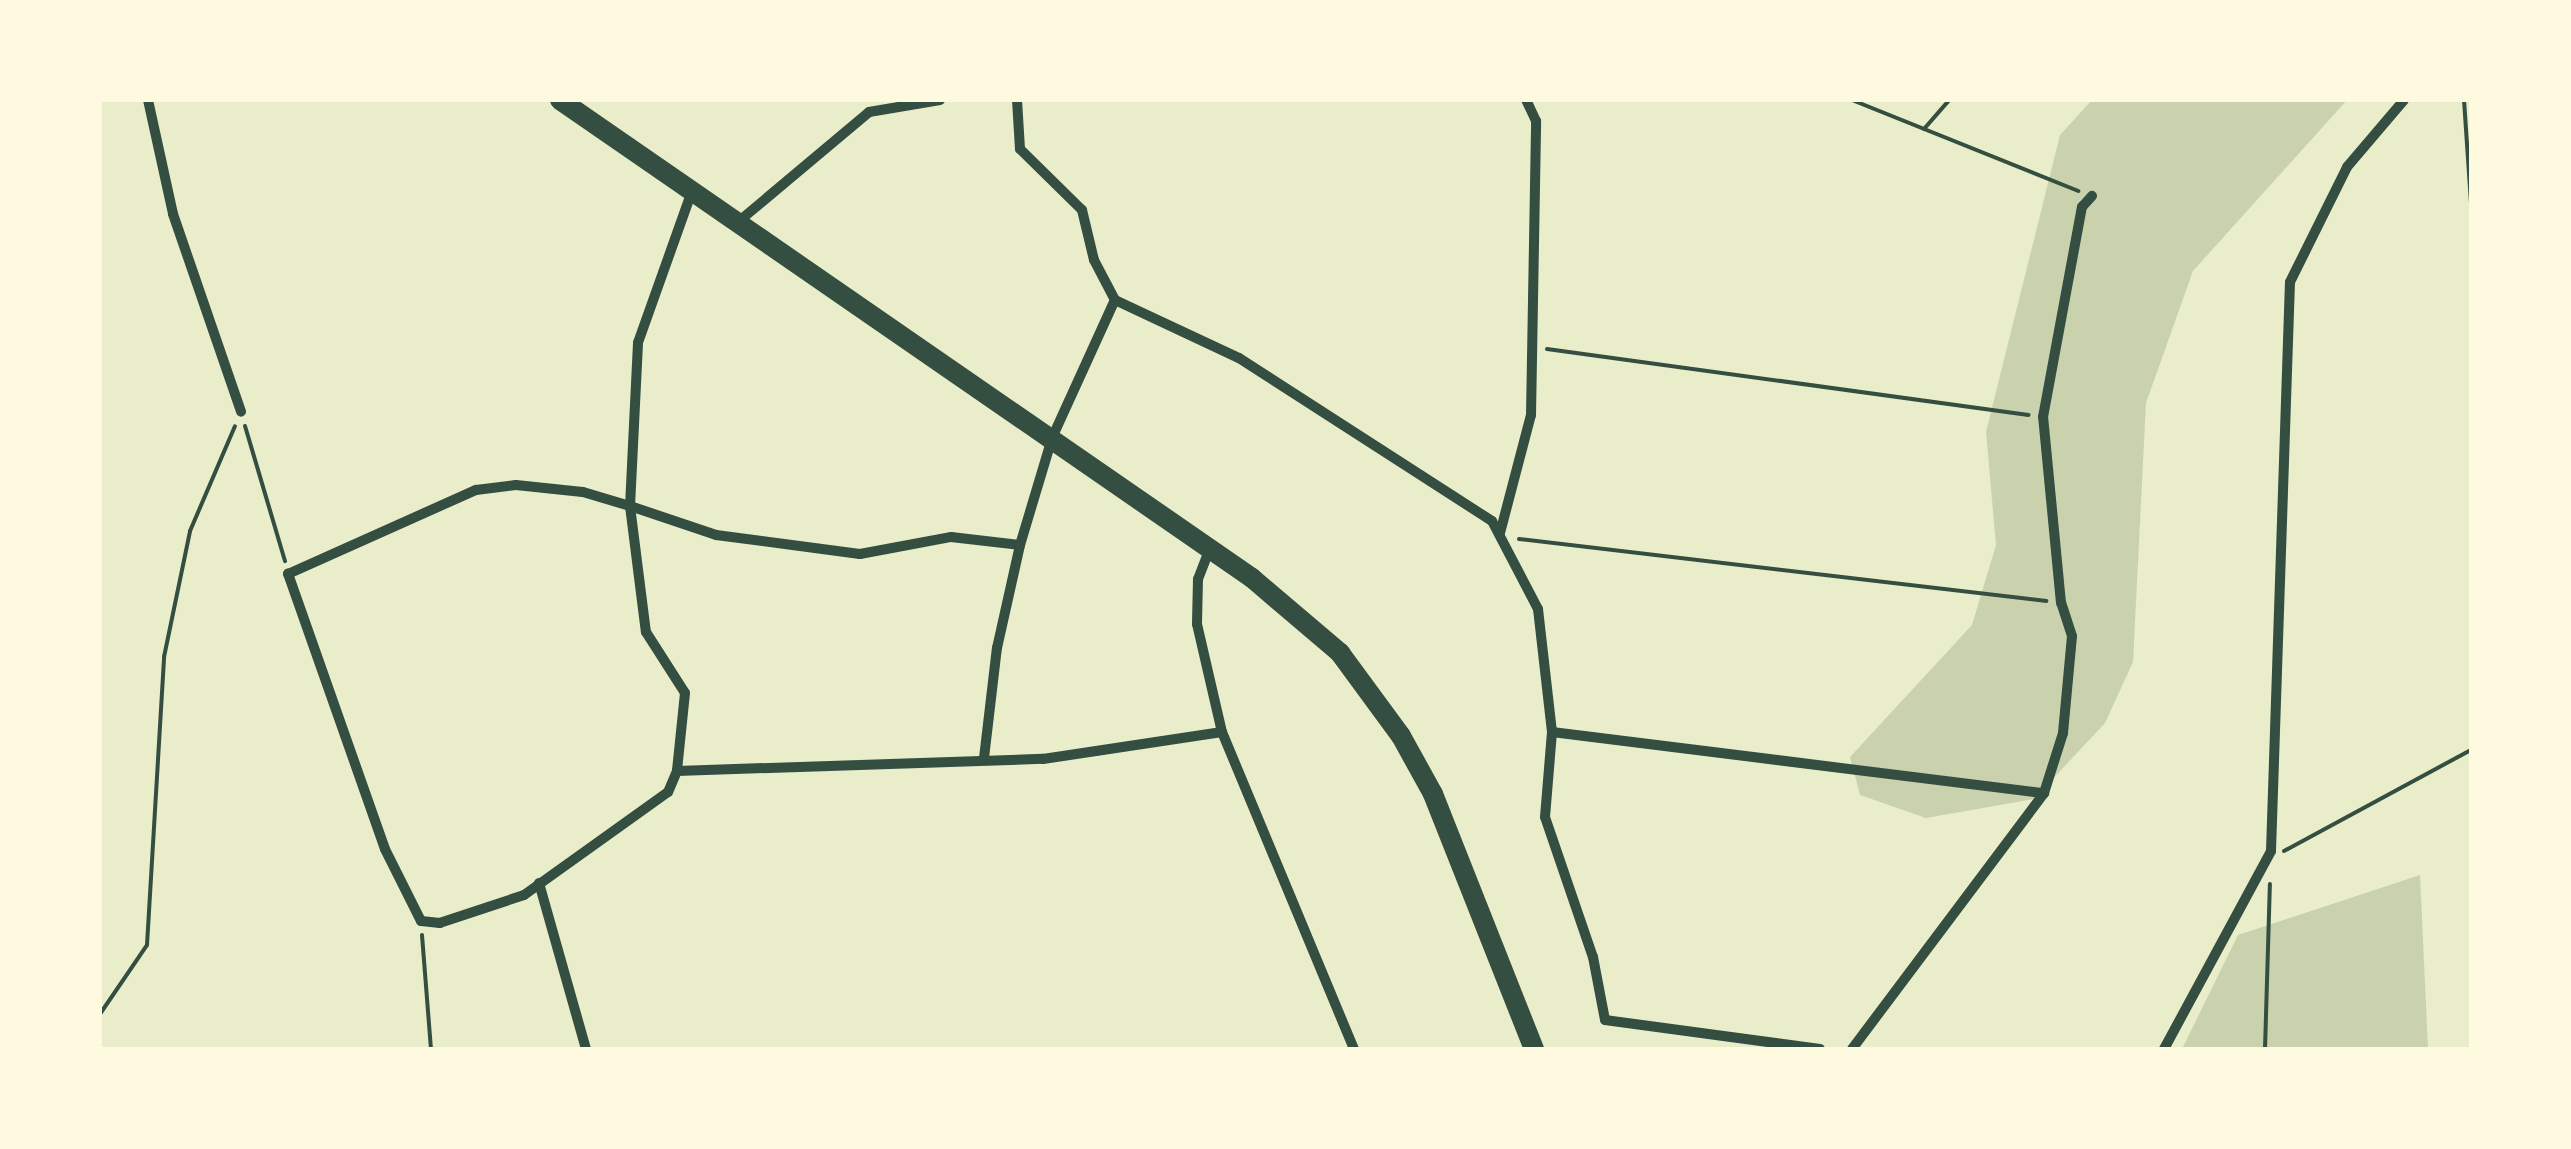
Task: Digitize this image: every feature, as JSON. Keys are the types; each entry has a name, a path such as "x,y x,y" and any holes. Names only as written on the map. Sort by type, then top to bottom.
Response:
{"highway":[{"path":"560,100 1210,548 1340,653 1401,736 1433,794 1534,1049"}],"street":[{"path":"148,100 174,214 241,412"},
{"path":"738,222 869,112 921,100 940,100"},
{"path":"1017,100 1020,149 1082,210 1094,260 1114,300 1239,358 1492,520 1538,610 1552,732 1545,818 1593,957 1605,1020 1820,1049"},
{"path":"1500,534 1531,415 1528,346 1536,121 1526,100"},
{"path":"2164,1049 2271,854 2290,282 2348,167 2404,100"},
{"path":"692,190 638,343 630,506 646,632 684,693 677,771 668,792 524,895 440,923 421,920 385,849 288,574 476,490 516,485 584,492 630,506 716,536 860,554 951,536 1020,544"},
{"path":"1852,1049 2044,793 2063,733 2072,636 2060,603 2043,417 2082,207 2092,196"},
{"path":"984,758 997,648 1020,544 1052,438 1114,300"},
{"path":"1210,548 1198,578 1197,624 1222,732 1354,1049"},
{"path":"677,771 786,772 984,758 1043,759 1222,732"},
{"path":"1552,732 2044,793"},
{"path":"539,883 586,1049"}],"path":[{"path":"1852,100 2092,196"},
{"path":"1924,129 1949,100"},
{"path":"2464,100 2471,204"},
{"path":"1528,346 2043,417"},
{"path":"241,412 288,574"},
{"path":"100,1014 147,945 164,656 180,563 241,412"},
{"path":"1500,534 1543,545 2060,603"},
{"path":"2264,1049 2271,854 2471,750"},
{"path":"421,920 431,1049"}],"green space":[{"path":"2092,100 2347,100 2193,271 2146,403 2133,662 2105,723 2034,799 1926,818 1860,795 1850,757 1972,625 1996,545 1986,432 2060,135"},
{"path":"2420,875 2428,1049 2182,1049 2238,935"}]}
